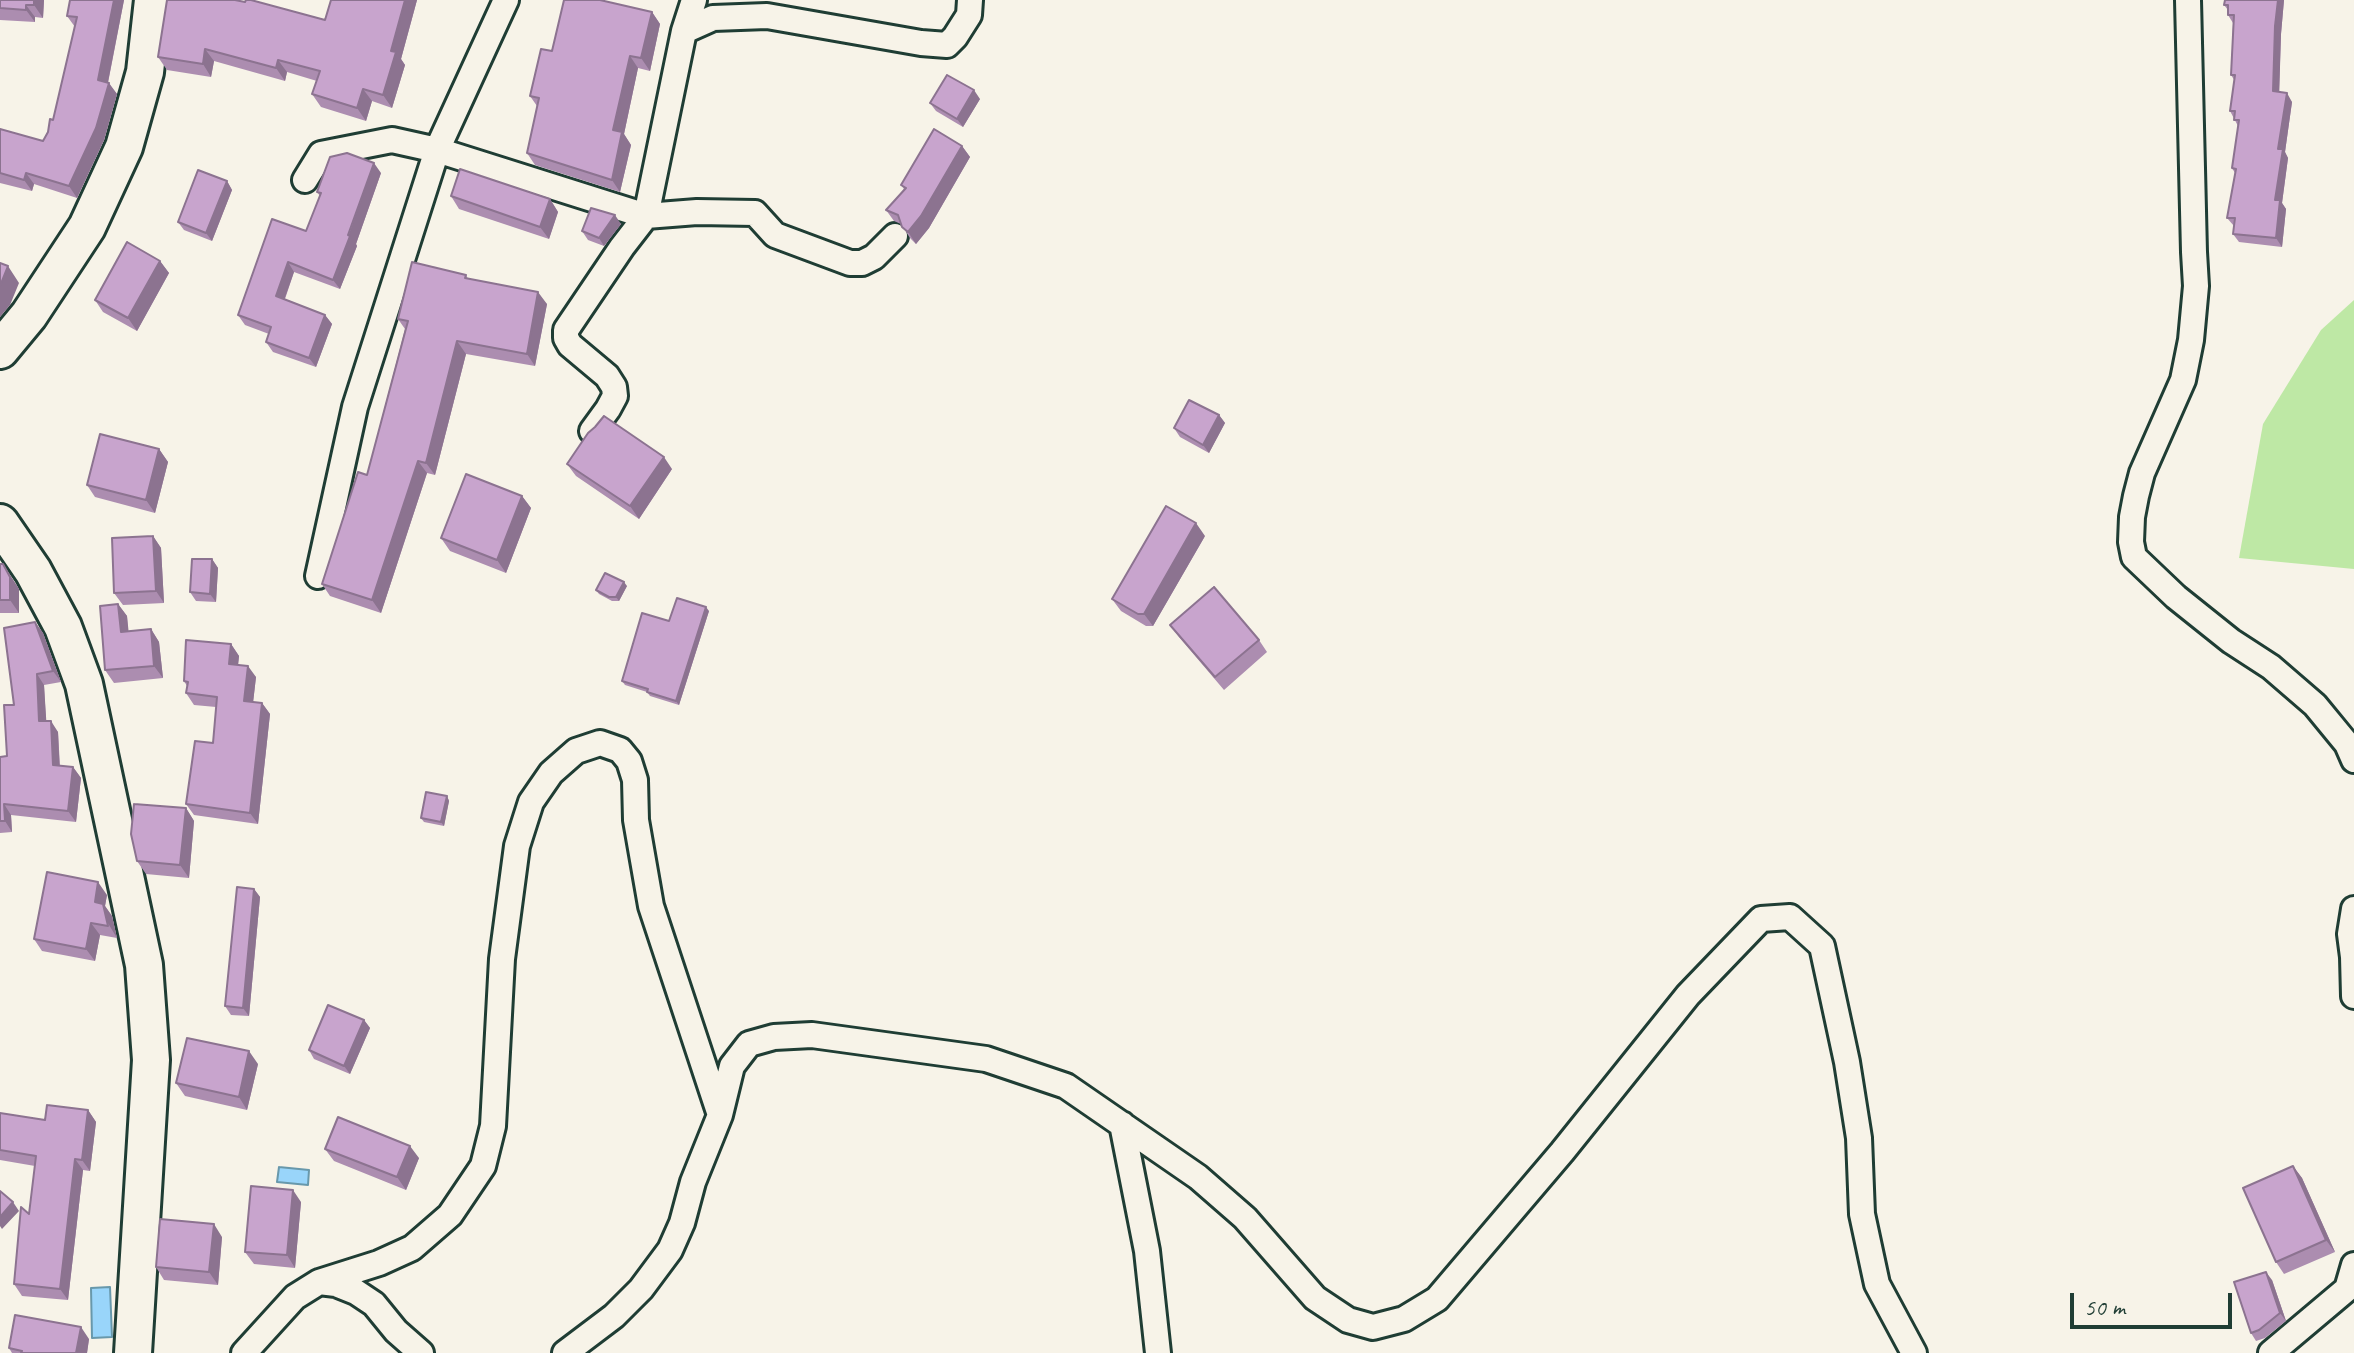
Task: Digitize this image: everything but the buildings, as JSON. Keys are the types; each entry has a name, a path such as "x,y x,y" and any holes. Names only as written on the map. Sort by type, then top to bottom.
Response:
{"main road":[{"path":"0,350 29,315 87,227 124,147 145,72 153,0"},
{"path":"0,523 33,571 63,627 84,684 144,965 151,1060 133,1353"}],"street":[{"path":"318,576 355,407 437,150 506,0"},
{"path":"592,431 615,396 614,387 607,376 570,345 566,330 646,216 684,31 694,0"},
{"path":"684,31 713,18 767,16 947,45 969,15 970,0"},
{"path":"2188,0 2196,286 2191,340 2183,380 2142,473 2132,517 2134,557 2176,597 2231,641 2271,667 2306,697 2347,744 2354,760"},
{"path":"305,180 321,154 392,140 437,150 646,216 697,212 755,213 775,235 850,263 862,263 874,257 895,236"},
{"path":"244,1353 295,1297 319,1282 379,1263 412,1248 450,1215 483,1166 493,1126 502,959 517,846 531,802 551,773 576,751 600,743 620,750 629,761 635,780 636,820 651,906 720,1115"},
{"path":"2354,909 2350,934 2354,996"},
{"path":"565,1353 614,1316 641,1289 670,1250 720,1115 732,1066 749,1044 774,1037 812,1035 986,1059 1066,1086 1198,1177 1245,1218 1315,1298 1348,1320 1373,1327 1404,1319 1437,1299 1562,1152 1688,995 1761,919 1790,917 1822,946 1847,1062 1859,1138 1862,1214 1877,1284 1914,1353"},
{"path":"1122,1124 1147,1251 1158,1353"},
{"path":"2271,1353 2350,1292 2354,1265"},
{"path":"319,1282 336,1284 374,1304 396,1331 421,1353"}],"green space":[{"path":"2354,300 2354,569 2239,558 2263,424 2321,330"}],"water":[{"path":"279,1167 309,1170 308,1185 277,1182"},
{"path":"110,1287 112,1337 92,1338 91,1288"}]}
